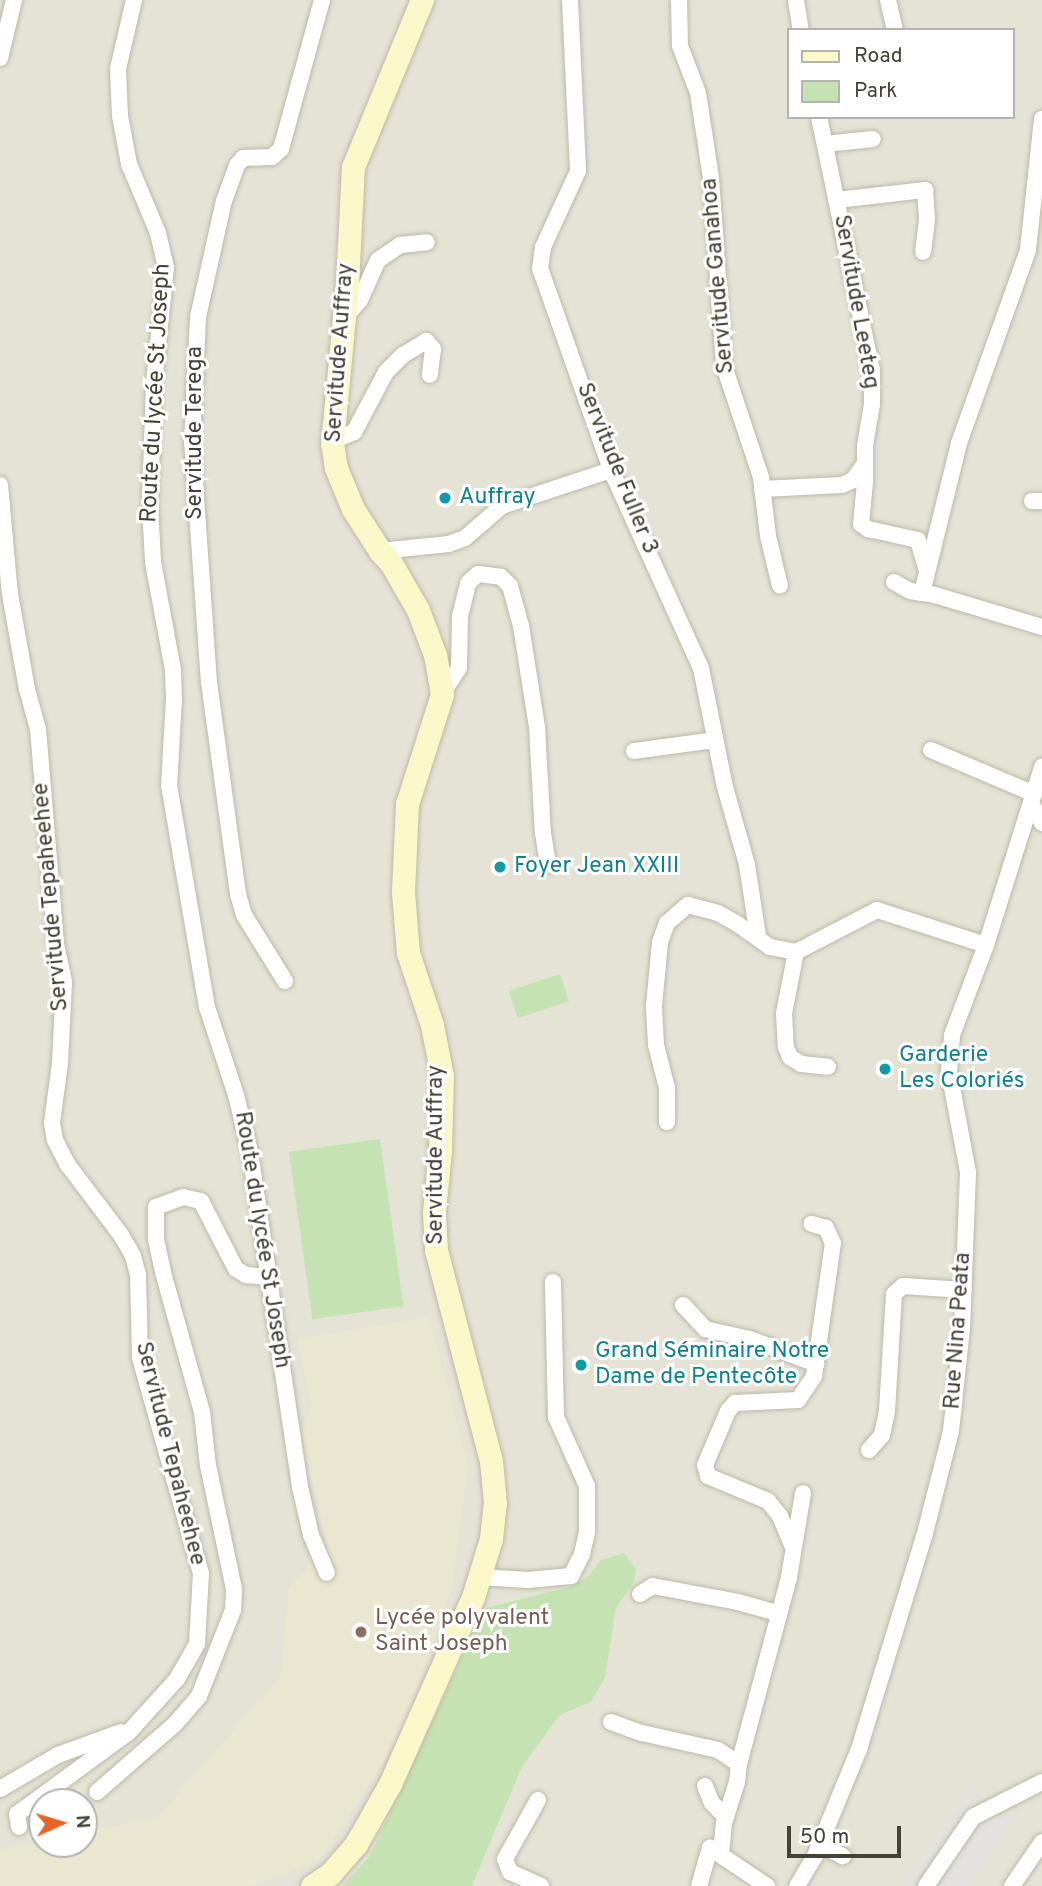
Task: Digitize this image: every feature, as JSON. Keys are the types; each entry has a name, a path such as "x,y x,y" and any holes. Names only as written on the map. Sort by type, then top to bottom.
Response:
{"street":[{"path":"0,58 14,0"},
{"name":"Route du lycée St Joseph","path":"134,0 117,83 126,153 165,258 152,418 150,511 153,562 173,670 169,785 207,1007 245,1125 300,1487 311,1535 327,1573"},
{"name":"Servitude Terega","path":"285,981 244,915 238,894 224,810 204,634 191,441 198,317 224,201 237,165 243,158 272,157 281,149 322,0"},
{"name":"Servitude Auffray","path":"312,1886 330,1874 356,1844 390,1784 480,1577 491,1539 495,1503 491,1461 436,1251 434,1212 440,1151 442,1076 430,1021 408,953 403,892 407,804 442,694 435,655 418,610 345,493 336,468 332,440 344,318 353,167 422,0"},
{"name":"Servitude Fuller 3","path":"570,0 578,170 543,247 540,268 611,470 701,668 715,740 747,865 758,936"},
{"name":"Servitude Ganahoa","path":"679,0 680,46 698,93 711,178 724,366 762,489 768,536 780,586"},
{"path":"796,0 801,28"},
{"path":"888,0 895,28"},
{"name":"Servitude Leeteg","path":"819,119 872,370 872,404 864,465 861,524 868,529 918,540 926,568"},
{"path":"922,593 926,568 933,551 959,443 1028,250 1042,119"},
{"path":"825,144 873,139"},
{"path":"837,200 925,190 927,220 923,252"},
{"path":"344,318 360,300 378,260 400,245 427,242"},
{"path":"332,440 354,432 386,372 403,355 426,341 433,349 429,375"},
{"path":"762,489 842,485 853,480 864,465"},
{"path":"380,551 449,544 465,538 502,506 611,470"},
{"name":"Servitude Tepaheehee","path":"0,485 10,594 27,689 38,729 56,944 64,982 60,1063 52,1124 55,1140 68,1165 133,1256 138,1275 140,1357 163,1429 201,1573 197,1644 177,1679 133,1727 17,1814 19,1827"},
{"path":"442,694 458,668 460,617 468,583 478,574 501,576 510,586 521,626 537,727 542,833 548,864"},
{"path":"894,582 910,591 1042,627"},
{"path":"634,751 715,740"},
{"path":"932,750 1032,798 1042,823"},
{"name":"Rue Nina Peata","path":"797,1886 819,1844 859,1749 924,1537 951,1431 964,1290 968,1172 949,1071 952,1035 986,945 1042,766"},
{"path":"667,1122 667,1088 656,1045 654,1006 660,942 667,923 688,905 718,913 758,936 770,947 796,952 877,910 986,945"},
{"path":"796,952 784,1013 786,1046 790,1057 801,1064 828,1067"},
{"path":"98,1791 175,1724 199,1696 233,1610 234,1590 208,1466 202,1412 163,1272 156,1239 156,1207 183,1197 201,1201 236,1269 246,1275 269,1277"},
{"path":"793,1547 780,1516 768,1501 708,1476 705,1465 728,1411 735,1403 798,1400 808,1388 816,1364 833,1242 826,1228 812,1224"},
{"path":"480,1577 528,1580 571,1576 582,1553 587,1532 587,1486 556,1417 554,1282"},
{"path":"869,1450 883,1435 887,1411 894,1294 903,1286 964,1290"},
{"path":"683,1305 705,1329 750,1339 816,1364"},
{"path":"721,1855 738,1764 755,1711 762,1668 789,1577 803,1493"},
{"path":"640,1594 653,1586 725,1599 777,1613"},
{"path":"611,1722 642,1734 718,1750 738,1764"},
{"path":"0,1789 58,1755 133,1727"},
{"path":"926,1886 973,1817 1042,1782"},
{"path":"705,1786 712,1803 726,1817"},
{"path":"538,1800 505,1859 510,1872 541,1886"},
{"path":"1012,1886 1042,1842"},
{"path":"819,1844 843,1856"},
{"path":"699,1886 710,1848 767,1886"}],"shaded area":[{"path":"0,0 1042,0 1042,1886 472,1886 522,1767 560,1715 591,1702 604,1677 616,1608 633,1584 601,1560 588,1576 572,1586 485,1608 369,1857 342,1886 0,1886"},
{"name":"Lycée polyvalent Saint Joseph","path":"429,1317 468,1465 452,1587 401,1735 319,1860 252,1886 0,1886 0,1850 28,1844 28,1858 98,1858 98,1829 158,1817 281,1676 289,1588 328,1545 301,1433 312,1405 297,1339"},
{"path":"970,1785 1016,1817 969,1886 901,1886"}],"green space":[{"path":"560,974 569,1002 518,1018 509,991"},
{"path":"380,1139 404,1306 312,1319 289,1152"},
{"path":"624,1553 636,1569 633,1584 616,1608 605,1677 591,1702 560,1715 522,1767 472,1886 342,1886 369,1857 485,1608 572,1586 588,1576 601,1560"}],"place":[{"name":"Auffray","path":"445,498"},
{"name":"Foyer Jean XXIII","path":"500,867"},
{"name":"Garderie Les Coloriés","path":"885,1069"},
{"name":"Grand Séminaire Notre Dame de Pentecôte","path":"581,1365"},
{"name":"Lycée polyvalent Saint Joseph","path":"361,1632"}]}
